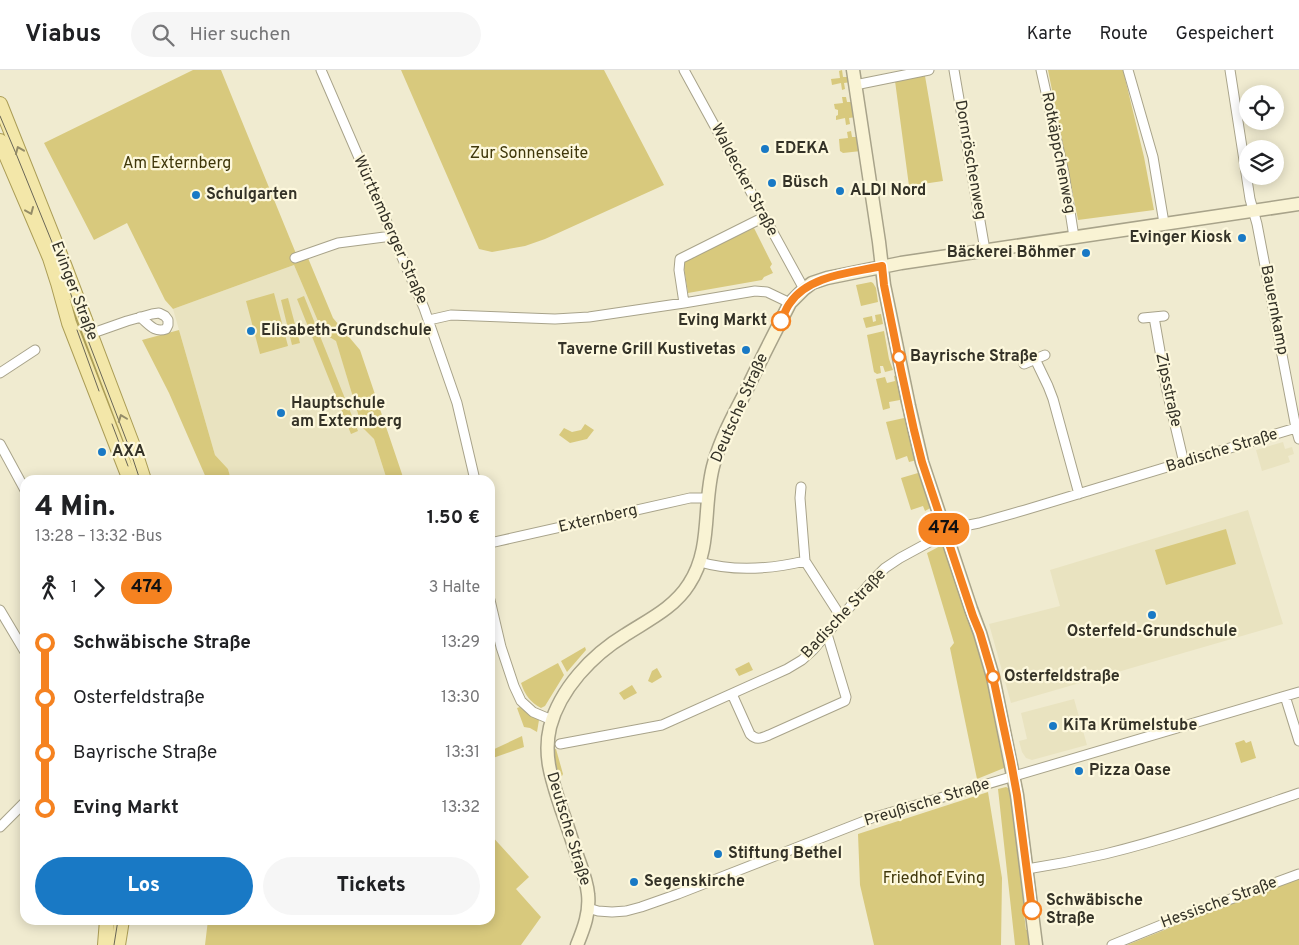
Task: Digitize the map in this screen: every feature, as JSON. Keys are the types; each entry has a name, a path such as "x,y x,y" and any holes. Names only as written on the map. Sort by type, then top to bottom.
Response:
{"main road":[{"name":"Evinger Straße","path":"0,104 43,211 142,475"},
{"name":"Evinger Straße","path":"0,141 50,258 69,324 128,475"},
{"path":"105,945 107,925"},
{"path":"118,945 121,925"}],"street":[{"name":"Württemberger Straße","path":"321,70 429,320 457,403 474,475"},
{"name":"Waldecker Straße","path":"684,70 804,289"},
{"path":"853,70 884,285 914,430 922,462 991,670 1014,777 1036,945"},
{"path":"855,85 929,70"},
{"name":"Dornröschenweg","path":"954,70 985,250"},
{"name":"Rotkäppchenweg","path":"1040,70 1064,173 1074,237"},
{"path":"1128,70 1153,157 1164,223"},
{"name":"Bauernkamp","path":"1230,70 1250,200 1254,210 1299,439"},
{"path":"804,289 812,283 827,278 901,262 1299,204"},
{"path":"684,303 679,270 680,259 764,217"},
{"path":"295,258 338,243 392,236"},
{"name":"Deutsche Straße","path":"577,945 587,918 588,893 582,868 551,778 548,762 548,742 552,720 562,698 578,674 611,644 663,612 674,603 690,583 700,562 705,537 709,483 718,449 790,303 804,289"},
{"path":"429,320 451,315 555,319 589,317 760,291 790,303"},
{"path":"1143,318 1164,316"},
{"name":"Zipsstraße","path":"1154,317 1167,391 1184,463"},
{"path":"90,334 140,318"},
{"path":"0,372 35,350"},
{"path":"1024,364 1045,355"},
{"path":"1035,360 1053,399 1079,494"},
{"name":"Badische Straße","path":"560,744 662,725 788,669 813,650 872,580 885,568 900,558 963,526 1079,494 1297,428"},
{"path":"0,444 20,481"},
{"path":"801,487 800,498 805,561 841,618"},
{"name":"Externberg","path":"495,542 690,498 707,498"},
{"path":"700,562 735,568 752,568 776,567 805,561"},
{"path":"0,610 20,644"},
{"path":"495,621 501,647 521,701 533,712 552,720"},
{"path":"732,694 750,734 754,738 769,735 845,701 846,697 827,634"},
{"name":"Preußische Straße","path":"588,908 612,912 641,907 872,818 1299,692"},
{"path":"1285,696 1299,741"},
{"path":"1027,870 1066,863 1183,832 1299,793"},
{"path":"0,826 20,807"},
{"name":"Hessische Straße","path":"1112,945 1176,919 1299,874"}],"shaded area":[{"path":"294,265 323,333 336,340 362,427 374,439 385,475 230,475 228,469 215,455 173,309"},
{"path":"1283,442 1285,449 1292,447 1294,454 1288,456 1290,462 1262,471 1256,450"},
{"name":"Osterfeld-Grundschule","path":"1248,510 1283,624 1011,703 989,624 1060,606 1050,570"},
{"name":"KiTa Krümelstube","path":"1074,699 1087,745 1032,760 1026,758 1019,741 1027,739 1021,713"}],"green space":[{"name":"Am Externberg","path":"193,70 221,70 297,256 308,258 333,318 360,350 402,475 385,475 374,439 362,427 336,341 323,333 294,265 173,309 165,300 127,223 94,240 44,143"},
{"name":"Zur Sonnenseite","path":"401,70 604,70 664,185 545,239 525,246 492,252 479,249"},
{"path":"842,70 843,77 850,77 851,82 844,83 845,89 842,90 841,83 832,85 831,79 840,78 839,71"},
{"path":"1048,70 1123,70 1144,157 1154,210 1078,220"},
{"path":"925,76 943,181 909,186 895,81"},
{"path":"842,97 846,97 847,102 854,102 856,117 849,118 850,124 846,125 845,118 836,120 838,110 835,109 834,104 843,103"},
{"path":"851,131 852,137 859,137 861,151 843,153 840,151 839,139 848,138 847,132"},
{"path":"754,228 772,264 770,267 773,273 762,280 688,293 683,262"},
{"path":"871,282 876,288 878,302 861,306 856,285"},
{"path":"274,293 288,346 260,354 246,301"},
{"path":"304,296 358,431 351,434 297,299"},
{"path":"288,298 300,343 292,345 281,300"},
{"path":"881,314 883,324 866,328 863,318 872,316 873,322 876,321 875,315"},
{"path":"179,330 215,455 228,469 230,475 205,475 169,393 142,340"},
{"path":"884,331 893,370 885,372 883,366 880,366 881,373 877,374 874,372 867,335"},
{"path":"896,375 902,405 900,400 889,402 890,408 883,410 876,379 885,377 887,383 895,381 894,376"},
{"path":"903,411 917,460 909,462 907,456 896,460 886,422 904,418"},
{"path":"585,424 594,430 587,439 570,443 559,435 564,428 572,432 581,430"},
{"path":"917,467 919,467 932,507 925,511 923,506 911,510 901,478 918,473"},
{"path":"932,516 935,517 934,532 921,540 918,528 934,522"},
{"path":"1226,529 1236,564 1166,585 1155,550"},
{"path":"944,544 994,704 1006,760 1004,768 977,779 950,648 954,643 927,553"},
{"path":"585,647 586,650 567,672 561,661"},
{"path":"749,662 753,670 739,676 735,669"},
{"path":"558,663 564,675 545,706 541,708 528,698 521,683"},
{"path":"657,668 662,677 652,683 648,681 652,671"},
{"path":"632,685 637,693 624,700 619,693"},
{"path":"520,707 539,720 537,732 524,727 517,708"},
{"path":"522,736 524,747 495,757 495,749"},
{"path":"1244,740 1246,743 1251,741 1256,758 1241,763 1235,743"},
{"path":"552,749 556,749 563,774 556,778"},
{"path":"1006,787 1010,789 1027,904 1023,905 1026,930 1030,930 1032,945 1015,945 998,789"},
{"name":"Friedhof Eving","path":"988,792 1002,878 1001,945 874,945 860,885 858,834"},
{"path":"495,840 529,877 516,889 541,917 521,945 205,945 207,925 495,925"},
{"path":"1299,879 1299,945 1127,945 1194,918"}],"tram line":[{"path":"0,116 58,257 138,475"},
{"path":"77,330 99,391"},
{"path":"112,424 128,466"},
{"path":"114,945 117,925"}],"bus line":[{"name":"474","path":"781,321 790,303 812,283 882,266 901,370 922,462 993,677 1017,795 1032,910"}],"place":[{"name":"EDEKA","path":"765,149"},
{"name":"Büsch","path":"772,183"},
{"name":"ALDI Nord","path":"840,191"},
{"name":"Schulgarten","path":"196,195"},
{"name":"Evinger Kiosk","path":"1242,238"},
{"name":"Bäckerei Böhmer","path":"1086,253"},
{"name":"Eving Markt","path":"781,321"},
{"name":"Elisabeth-Grundschule","path":"251,331"},
{"name":"Taverne Grill Kustivetas","path":"746,350"},
{"name":"Bayrische Straße","path":"899,357"},
{"name":"Hauptschule am Externberg","path":"281,413"},
{"name":"AXA","path":"102,452"},
{"name":"Osterfeld-Grundschule","path":"1152,615"},
{"name":"Osterfeldstraße","path":"993,677"},
{"name":"KiTa Krümelstube","path":"1053,726"},
{"name":"Pizza Oase","path":"1079,771"},
{"name":"Stiftung Bethel","path":"718,854"},
{"name":"Segenskirche","path":"634,882"},
{"name":"Schwäbische Straße","path":"1032,910"}]}
